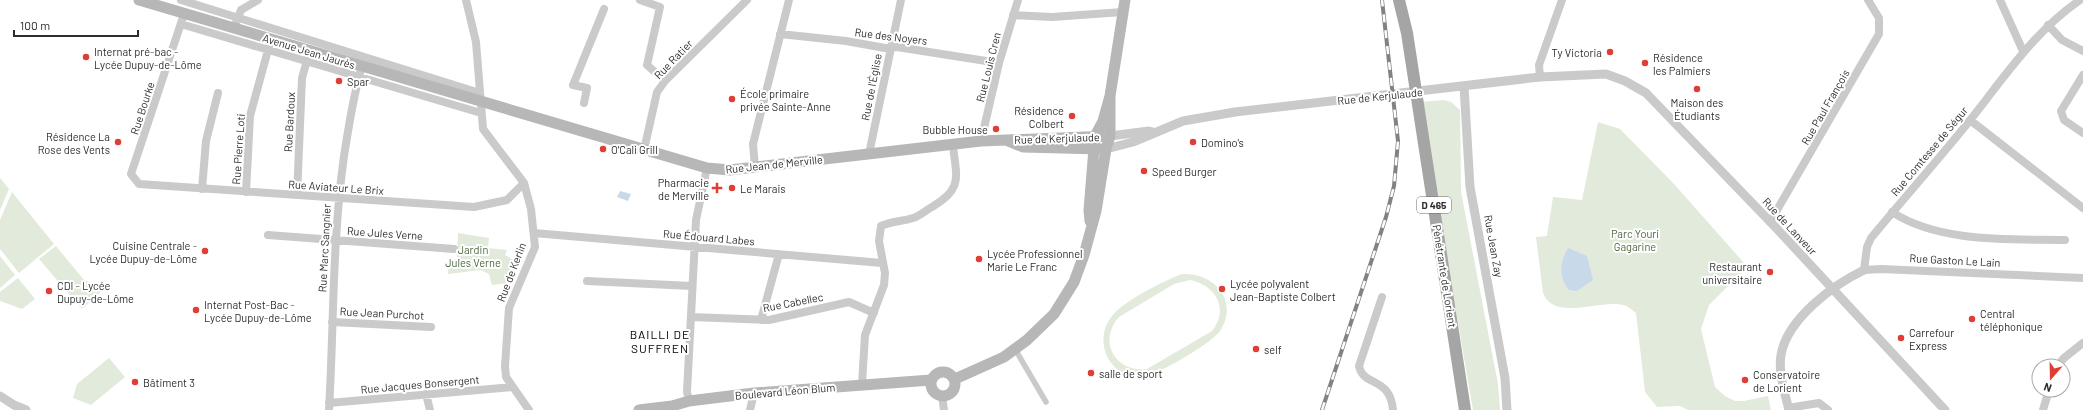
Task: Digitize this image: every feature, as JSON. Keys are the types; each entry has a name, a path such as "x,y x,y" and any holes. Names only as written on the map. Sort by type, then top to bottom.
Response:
{"main road":[{"name":"Avenue Jean Jaurès","path":"139,0 182,19 234,28 269,45 360,72 480,97"},
{"path":"1090,228 1089,210 1095,136 1103,121 1110,96 1125,0"},
{"name":"Pénétrante de Lorient","path":"1399,0 1407,33 1465,410"},
{"path":"955,379 974,372 1015,350 1054,314 1074,282 1084,255 1096,210 1106,149 1110,136 1110,96"},
{"name":"Rue Jean de Merville","path":"480,97 644,150 706,168 730,170 981,141"},
{"path":"1095,136 1106,149"},
{"name":"Rue de Kerjulaude","path":"981,141 1110,136"},
{"name":"Rue de Kerjulaude","path":"1006,140 1023,147 1094,150 1106,149"},
{"path":"945,371 955,379 954,390 949,394 942,396 933,391 931,380 936,373 945,371"},
{"name":"Boulevard Léon Blum","path":"639,410 672,408 689,401 754,393 931,380"}],"street":[{"path":"181,0 480,97"},
{"path":"234,28 241,10 258,0"},
{"name":"Rue de Kerlin","path":"466,0 476,42 483,129 524,182 531,209 535,247 509,308 505,366 506,377 529,410"},
{"path":"640,0 660,7 647,65 665,81"},
{"name":"Rue Ratier","path":"644,150 657,92 665,81 747,0"},
{"path":"755,167 753,144 789,0"},
{"name":"Rue de l'Église","path":"869,154 890,47 901,0"},
{"name":"Rue Louis Cren","path":"981,141 999,63 1018,0"},
{"path":"1540,77 1538,69 1542,54 1562,0"},
{"name":"Rue Paul François","path":"1770,222 1879,34 1879,18 1868,0"},
{"path":"2000,0 2023,51"},
{"path":"2066,0 2067,9"},
{"name":"Rue Comtesse de Ségur","path":"1864,270 1867,247 1871,238 1970,120 2023,51 2048,25 2080,0"},
{"path":"584,104 587,88 573,85 604,9"},
{"path":"1013,15 1052,17 1123,12"},
{"path":"182,19 269,45"},
{"name":"Rue Bourke","path":"139,184 131,174 182,19"},
{"path":"2048,25 2062,40 2083,51"},
{"name":"Rue des Noyers","path":"780,34 946,54 956,57 999,63"},
{"name":"Rue Pierre Loti","path":"246,192 250,116 269,45"},
{"name":"Rue Bardoux","path":"297,195 302,78 308,56"},
{"path":"360,72 481,113"},
{"name":"Rue Marc Sangnier","path":"329,407 334,240 338,198 351,104 360,72"},
{"name":"Rue de Lanveur","path":"1606,74 1625,80 1646,93 1770,222 1945,410"},
{"name":"Rue de Kerjulaude","path":"1106,149 1156,133 1183,121 1235,112 1447,89 1540,77 1606,74"},
{"path":"2083,75 2062,112 2064,120 2083,133"},
{"name":"Rue Jean Zay","path":"1464,86 1468,170 1505,378 1507,410"},
{"path":"202,189 206,141 218,93"},
{"path":"1970,120 2083,208"},
{"name":"Rue de Kerjulaude","path":"1110,136 1149,131 1156,133"},
{"path":"862,384 865,335 884,285 885,273 879,241 881,226 892,220 914,218 946,199 953,190 957,181 953,145"},
{"path":"689,401 687,392 692,286 698,206 706,168"},
{"name":"Rue Aviateur Le Brix","path":"139,184 474,207 507,200 524,182"},
{"path":"1892,212 1902,218 1941,232 1999,239 2065,240"},
{"name":"Rue Édouard Labes","path":"534,233 882,263"},
{"name":"Rue Jules Verne","path":"268,235 454,249"},
{"path":"761,320 779,254"},
{"name":"Rue Gaston Le Lain","path":"1789,409 1781,366 1783,345 1803,314 1832,290 1864,270 1881,269 2083,278"},
{"path":"588,281 692,286"},
{"path":"1382,297 1359,366 1363,375 1382,385 1388,391 1392,400 1392,410"},
{"name":"Rue Cabellec","path":"691,317 769,320 848,302 874,313"},
{"name":"Rue Jean Purchot","path":"332,322 431,327"},
{"path":"2064,358 2083,343"},
{"path":"1015,350 1046,402"},
{"name":"Rue Jacques Bonsergent","path":"329,407 426,394 512,386"},
{"path":"750,410 754,393"},
{"path":"426,394 430,410"},
{"path":"0,396 14,405 26,410"},
{"path":"942,396 944,410"},
{"path":"2043,410 2047,398"},
{"path":"1789,409 1825,407"}],"green space":[{"path":"1444,100 1451,102 1460,110 1461,192 1498,384 1500,410 1473,410 1420,102"},
{"name":"Parc Youri Gagarine","path":"1598,122 1620,129 1674,184 1744,263 1738,269 1742,272 1709,305 1701,329 1715,387 1725,396 1735,401 1744,401 1768,396 1771,410 1688,410 1680,406 1657,407 1645,392 1636,313 1625,306 1613,304 1578,308 1557,306 1549,302 1543,293 1536,237 1547,236 1553,197 1582,200"},
{"path":"0,178 9,189 0,210"},
{"path":"12,192 54,244 19,273 0,249 0,220"},
{"name":"Jardin Jules Verne","path":"458,233 489,238 488,248 507,250 505,255 518,263 508,283 492,285 489,274 481,270 448,274 449,259 457,259"},
{"path":"56,246 84,280 105,288 82,309 39,259"},
{"path":"0,256 15,275 0,288"},
{"path":"1182,274 1204,278 1213,283 1220,290 1225,299 1227,309 1225,320 1220,331 1197,350 1153,374 1146,376 1134,376 1123,373 1114,367 1104,348 1106,326 1117,310 1125,304 1155,286","holes":["1190,280 1199,283 1213,292 1220,306 1220,314 1212,331 1147,369 1136,369 1126,366 1119,361 1113,354 1110,345 1110,336 1119,317 1174,284"]},
{"path":"18,278 35,299 22,309 0,301 0,292"},
{"path":"109,358 125,377 91,405 73,398 77,384"}],"water":[{"path":"620,191 631,194 628,201 617,197"},
{"path":"1568,248 1587,256 1593,280 1577,291 1569,290 1563,280 1561,269 1563,258"}],"railway":[{"path":"1322,410 1386,217 1394,186 1398,141 1382,0"}],"place":[{"name":"Ty Victoria","path":"1610,52"},
{"name":"Internat pré-bac - Lycée Dupuy-de-Lôme","path":"86,57"},
{"name":"Résidence les Palmiers","path":"1645,63"},
{"name":"Spar","path":"339,81"},
{"name":"Maison des Étudiants","path":"1697,89"},
{"name":"École primaire privée Sainte-Anne","path":"732,99"},
{"name":"Résidence Colbert","path":"1072,116"},
{"name":"Bubble House","path":"996,129"},
{"name":"Résidence La Rose des Vents","path":"118,142"},
{"name":"Domino's","path":"1193,142"},
{"name":"O'Cali Grill","path":"603,149"},
{"name":"Speed Burger","path":"1144,171"},
{"name":"Pharmacie de Merville","path":"717,188"},
{"name":"Le Marais","path":"732,188"},
{"name":"Cuisine Centrale - Lycée Dupuy-de-Lôme","path":"205,251"},
{"name":"Lycée Professionnel Marie Le Franc","path":"979,259"},
{"name":"Restaurant universitaire","path":"1770,272"},
{"name":"Lycée polyvalent Jean-Baptiste Colbert","path":"1222,289"},
{"name":"CDI - Lycée Dupuy-de-Lôme","path":"49,291"},
{"name":"Internat Post-Bac - Lycée Dupuy-de-Lôme","path":"196,310"},
{"name":"Central téléphonique","path":"1972,319"},
{"name":"Carrefour Express","path":"1901,338"},
{"name":"self","path":"1256,349"},
{"name":"salle de sport","path":"1091,373"},
{"name":"Conservatoire de Lorient","path":"1745,380"},
{"name":"Bâtiment 3","path":"135,382"}],"district":[{"name":"BAILLI DE SUFFREN","path":"660,341"}]}
